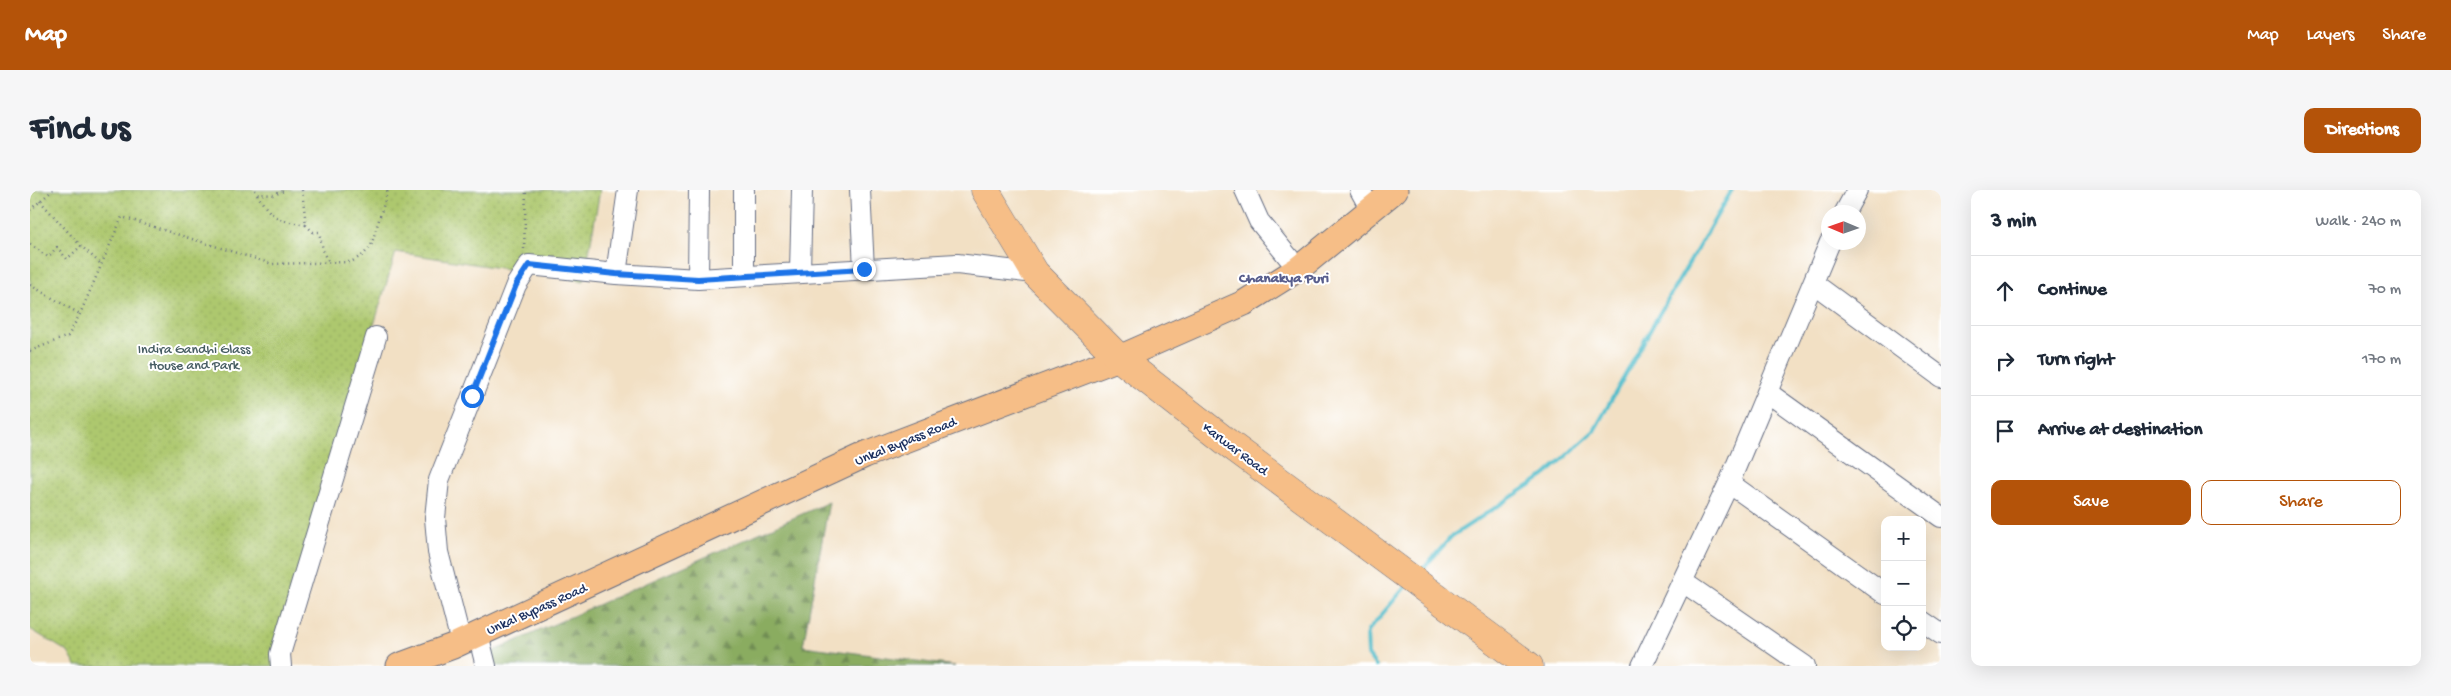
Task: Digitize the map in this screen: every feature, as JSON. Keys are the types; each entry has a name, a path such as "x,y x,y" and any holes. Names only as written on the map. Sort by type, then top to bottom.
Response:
{"highway":[{"name":"Karwar Road","path":"984,190 1035,272 1119,358 1228,443 1529,666"}],"main road":[{"name":"Unkal Bypass Road","path":"408,664 469,638 865,455 1119,358 1244,303 1298,269 1366,200 1395,190"}],"street":[{"path":"616,274 628,190"},
{"path":"698,279 699,190"},
{"path":"744,190 744,276"},
{"path":"800,272 802,190"},
{"path":"860,190 864,269"},
{"path":"1245,190 1259,221 1298,269"},
{"path":"1849,205 1857,190"},
{"path":"1642,666 1730,483 1827,250"},
{"path":"486,666 469,638 438,552 435,518 439,480 516,285 529,265 616,274 698,279 958,264 1035,272"},
{"path":"1813,283 1941,377"},
{"path":"281,666 280,654 376,337"},
{"path":"1767,392 1941,517"},
{"path":"1730,483 1881,591"},
{"path":"1683,582 1805,666"},
{"path":"1926,624 1941,634"}],"path":[{"path":"30,210 52,190"},
{"path":"255,190 265,207 279,220 306,225 313,232 319,232 324,254 328,261"},
{"path":"257,194 274,195 286,190"},
{"path":"302,190 306,225"},
{"path":"30,351 68,336 80,314 122,217 272,264 328,261 351,262 363,255 371,246 388,190"},
{"path":"526,190 524,249 529,265"},
{"path":"40,201 81,246 102,264"},
{"path":"30,244 48,258 57,248 67,259 81,246"},
{"path":"30,285 80,314"}],"green space":[{"name":"Indira Gandhi Glass House and Park","path":"30,190 600,190 584,281 396,252 273,659 275,666 76,666 68,652 30,629"},
{"path":"829,502 803,646 955,666 480,666 478,658"}],"waterway":[{"path":"1420,572 1452,536 1544,476 1594,431 1662,309 1732,190"},
{"path":"1376,666 1368,655 1367,632 1406,586"}],"district":[{"name":"Chanakya Puri","path":"1284,277"}],"route":[{"path":"472,396 516,285 525,268 529,265 536,264 616,274 698,279 864,269"}]}
